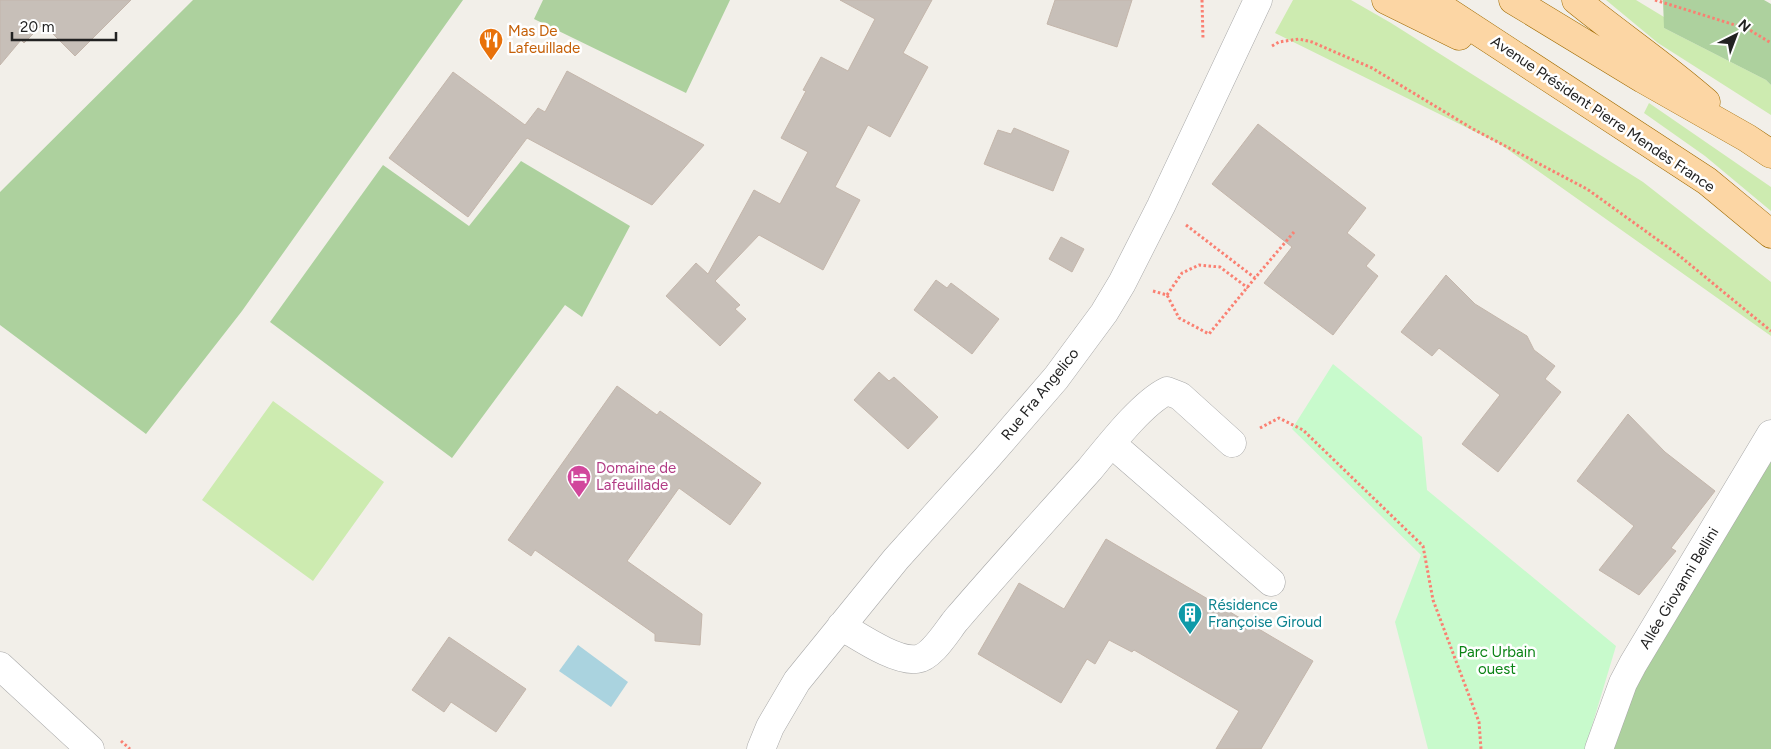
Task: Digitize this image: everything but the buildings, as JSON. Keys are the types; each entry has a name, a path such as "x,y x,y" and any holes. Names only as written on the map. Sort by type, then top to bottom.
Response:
{"main road":[{"path":"1386,0 1581,97"},
{"name":"Avenue Président Pierre Mendès France","path":"1430,0 1707,181 1771,234"},
{"path":"1513,0 1771,154"},
{"path":"1576,0 1676,75 1747,138"}],"street":[{"name":"Rue Fra Angelico","path":"760,749 770,727 797,680 896,559 1056,378 1104,313 1122,283 1161,206 1258,0"},
{"path":"841,626 890,653 908,660 919,659 930,652 1112,444 1155,397 1167,391 1180,396 1232,443"},
{"name":"Allée Giovanni Bellini","path":"1600,749 1627,676 1771,434"},
{"path":"1112,444 1271,582"},
{"path":"0,666 90,749"}],"path":[{"path":"1655,0 1748,29 1771,43"},
{"path":"1240,36 1270,47 1280,42 1305,40 1372,68 1473,130 1587,189 1676,253 1771,331"},
{"path":"1161,206 1255,278"},
{"path":"1122,283 1167,295 1179,318 1209,334 1294,232"},
{"path":"1167,295 1182,273 1199,265 1220,267 1248,288"},
{"path":"1232,443 1279,418 1302,430 1423,546 1433,600 1479,722 1481,749"}],"green space":[{"path":"193,0 463,0 242,311 146,434 0,325 0,192"},
{"path":"543,0 730,0 686,93 534,19"},
{"path":"1293,0 1351,0 1391,23 1643,182 1771,282 1771,336 1500,144 1275,33"},
{"path":"1606,0 1636,0 1664,17 1664,28 1766,80 1771,85 1771,115 1658,43"},
{"path":"1663,0 1764,0 1771,4 1771,85 1766,80 1664,28"},
{"path":"1649,103 1771,187 1771,211 1705,156 1644,113"},
{"path":"521,161 630,226 582,317 565,305 452,458 270,322 383,165 469,226"},
{"name":"Parc Urbain ouest","path":"1333,364 1422,437 1427,490 1616,646 1585,749 1428,749 1395,622 1421,555 1292,429"},
{"path":"273,401 384,482 313,581 202,500"},
{"path":"1771,456 1771,749 1609,749 1632,688"}],"water":[{"path":"578,645 628,682 611,707 559,671"}],"place":[{"name":"Mas De Lafeuillade","path":"491,61"},
{"name":"Domaine de Lafeuillade","path":"579,498"},
{"name":"Résidence Françoise Giroud","path":"1190,635"}]}
